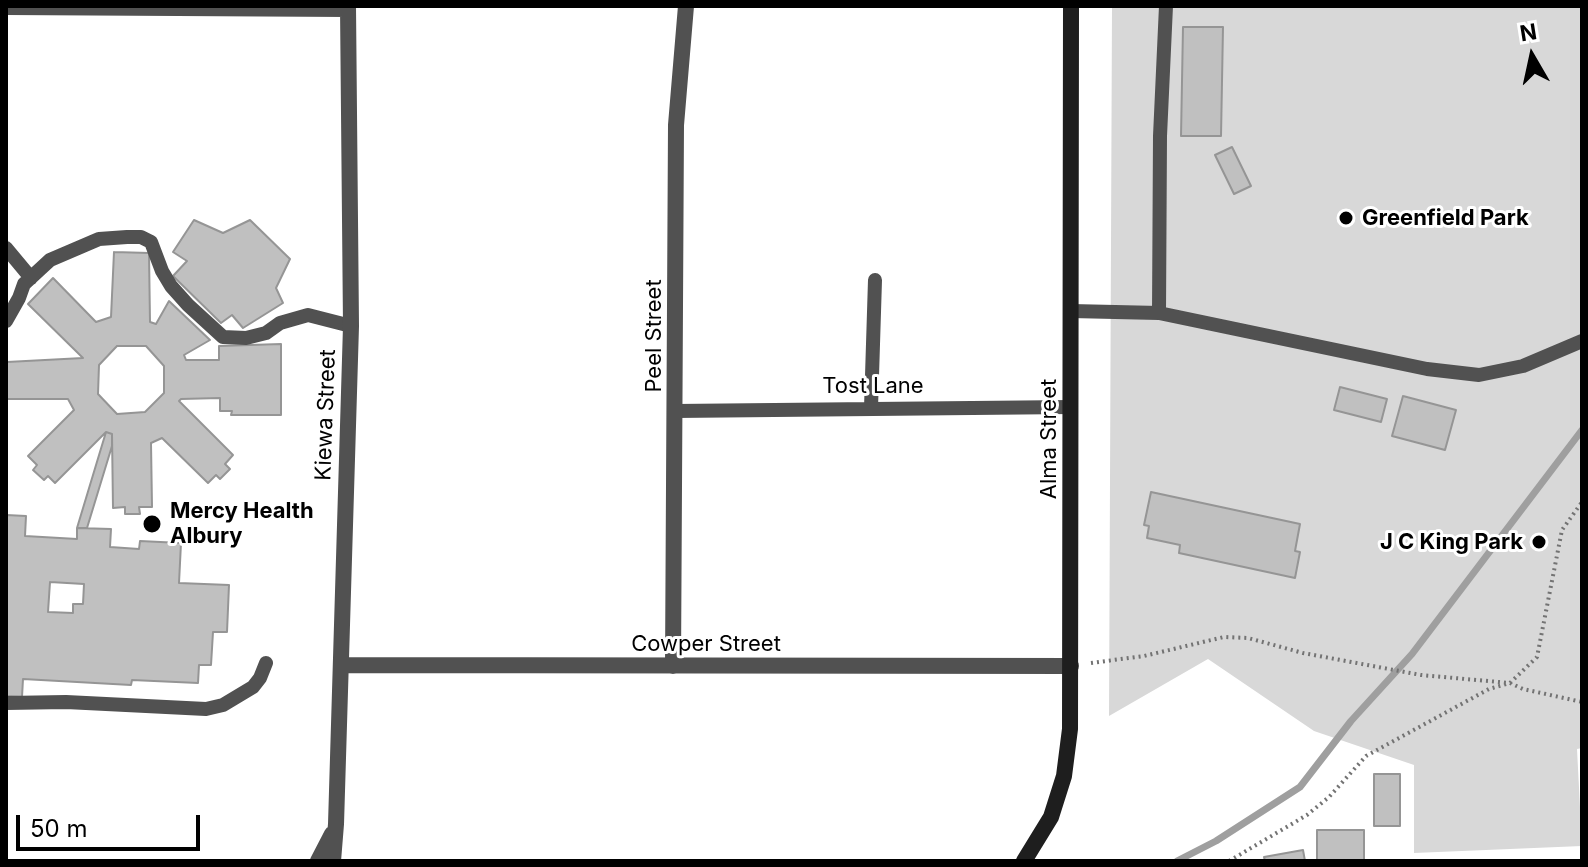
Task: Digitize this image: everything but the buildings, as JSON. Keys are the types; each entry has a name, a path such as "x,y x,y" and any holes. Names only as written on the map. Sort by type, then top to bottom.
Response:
{"street":[{"name":"Peel Street","path":"673,666 676,125 686,6"},
{"name":"Alma Street","path":"1024,861 1051,817 1064,776 1070,729 1071,6"},
{"path":"6,7 348,8"},
{"name":"Kiewa Street","path":"333,861 351,326 348,8"},
{"name":"Cowper Street","path":"341,665 1071,666"},
{"name":"Kiewa Street","path":"318,861 336,824"}],"lane":[{"path":"1159,313 1160,136 1166,6"},
{"path":"6,321 24,284 50,260 99,239 141,237 151,242 171,286 223,337 246,338 266,333 280,323 308,315 351,326"},
{"path":"6,248 31,278"},
{"path":"871,408 875,280"},
{"path":"1071,311 1159,313 1427,369 1479,375 1523,366 1582,341"},
{"name":"Tost Lane","path":"675,411 1071,407"},
{"path":"6,703 66,702 206,709 223,705 253,687 266,663"}],"path":[{"path":"1229,861 1307,815 1329,797 1366,756 1489,689 1510,683 1537,657 1562,530 1582,502"},
{"path":"1071,666 1144,656 1224,637 1248,638 1303,653 1421,675 1510,683 1523,689 1582,702"}],"shaded area":[{"name":"Greenfield Park","path":"1112,6 1582,6 1582,748 1577,749 1582,846 1414,853 1414,765 1314,731 1208,659 1109,716"}],"waterway":[{"path":"1177,861 1216,841 1300,787 1351,721 1412,654 1582,430"}],"place":[{"name":"Greenfield Park","path":"1346,218"},
{"name":"Mercy Health Albury","path":"152,524"},
{"name":"J C King Park","path":"1539,542"}]}
